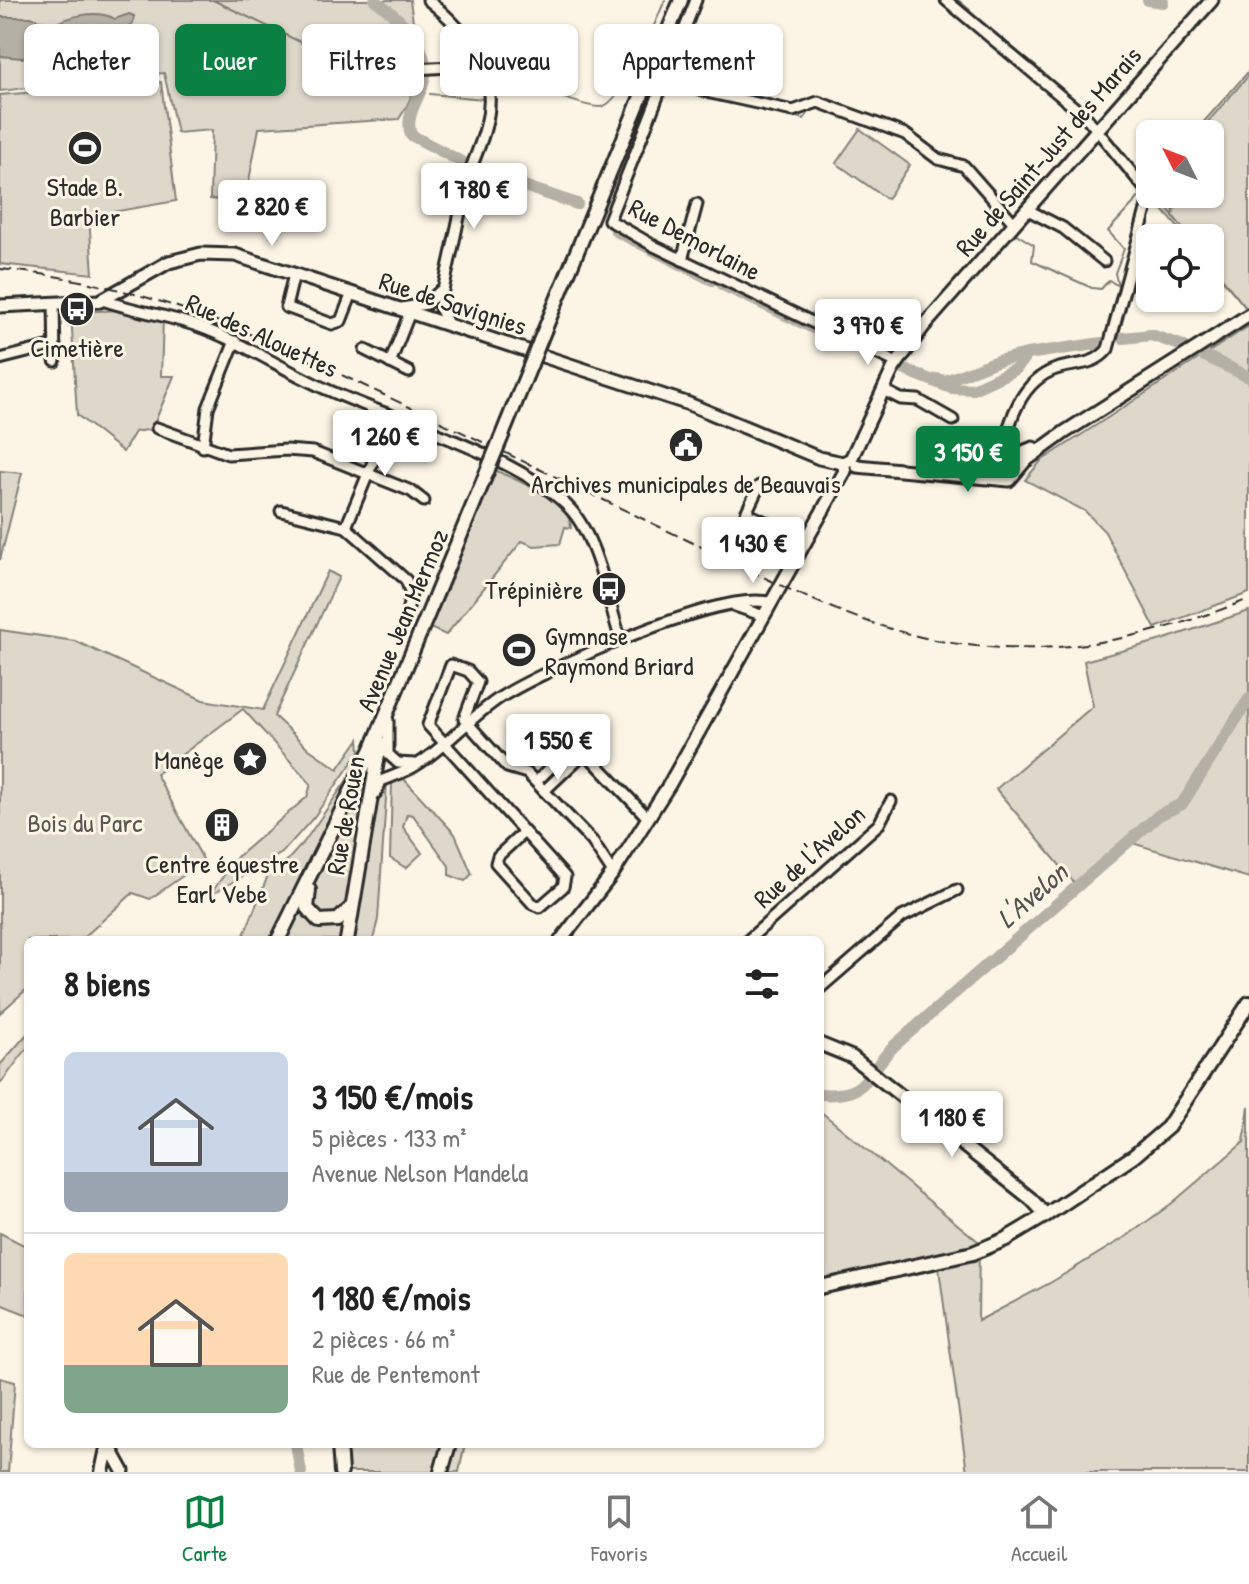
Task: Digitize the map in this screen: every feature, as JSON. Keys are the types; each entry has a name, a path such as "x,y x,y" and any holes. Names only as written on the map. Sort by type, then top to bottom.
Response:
{"main road":[{"name":"Avenue Jean Mermoz","path":"280,936 394,698 681,0"},
{"name":"Rue de Rouen","path":"348,936 366,823 394,698"},
{"path":"319,860 306,897 311,914 322,922 334,922 353,904"},
{"path":"824,1286 944,1260 995,1244 1046,1215 1134,1156 1168,1127 1249,1003"},
{"path":"101,1448 101,1471"},
{"path":"101,1471 107,1448"},
{"path":"339,1448 341,1472"},
{"path":"441,1472 448,1448"}],"street":[{"path":"428,0 455,24"},
{"path":"686,24 696,0"},
{"path":"946,0 1097,129 1150,195 1109,345 1099,359 1053,370 1034,384 1012,416 1007,453"},
{"name":"Rue de Saint-Just des Marais","path":"564,936 613,873 648,818 849,465 895,365 1010,227 1212,0"},
{"path":"448,324 440,304 472,168 491,105 490,96"},
{"name":"Rue Demorlaine","path":"657,96 609,220 682,260 854,342 895,365"},
{"path":"724,96 793,111 818,102 905,134 939,160 964,166 1010,227"},
{"path":"682,260 697,204"},
{"path":"1026,209 1063,228 1104,261"},
{"name":"Rue de Savignies","path":"0,306 103,300 153,269 195,255 235,255 689,404 819,458 849,465 997,479"},
{"path":"294,274 285,304 304,315 338,324 352,293"},
{"path":"397,308 426,304 437,296 446,280"},
{"name":"Rue des Alouettes","path":"103,300 175,318 235,341 306,380 509,469 565,504 588,540 621,641"},
{"path":"54,304 55,361"},
{"path":"390,363 410,312"},
{"path":"990,460 990,472 997,479 1009,480 1023,462 1065,432 1249,315"},
{"path":"203,447 210,402 235,341"},
{"path":"0,359 32,354 55,345"},
{"path":"365,350 409,372"},
{"path":"883,390 901,399 918,400 953,420"},
{"path":"346,527 392,416"},
{"path":"157,428 203,447 236,455 307,451 369,473 414,493 424,501"},
{"path":"948,476 981,469 990,460 1007,453 1021,453 1065,432"},
{"path":"1007,453 1018,463 1017,471"},
{"path":"759,486 746,513 806,541"},
{"path":"281,511 346,527 406,580 411,594 407,612"},
{"path":"366,823 379,784 422,762 508,693 621,641 678,619 760,601 771,603"},
{"path":"732,606 764,616"},
{"path":"524,832 496,861 533,904 540,907 563,887 566,879 524,832 443,745 427,723 451,665 468,671 478,681 463,714 468,724 504,765 525,771 536,782 592,841 613,873"},
{"path":"389,712 385,743 390,756 389,778"},
{"path":"536,782 572,746 585,752 648,818"},
{"path":"544,791 585,752"},
{"path":"390,756 403,764 422,762"},
{"name":"Rue de l'Avelon","path":"753,936 879,824 891,801"},
{"path":"824,985 902,917 957,890"},
{"path":"824,1046 844,1053 865,1068 1035,1201 1046,1215"},
{"path":"824,1053 865,1068"},
{"path":"110,1448 122,1470"},
{"path":"116,1448 122,1470"},
{"path":"101,1471 111,1462 122,1470"}],"green space":[{"path":"0,0 410,0 414,24 302,24 302,96 411,96 399,119 259,128 245,202 210,199 212,130 177,133 164,73 159,74 159,24 24,24 24,88 0,91"},
{"path":"1249,75 1249,306 1246,308 1224,282 1224,224 1175,224 1161,208 1224,208 1224,120 1209,120"},
{"name":"Stade B. Barbier","path":"159,82 176,201 89,216 93,274 0,264 0,95 159,96"},
{"path":"860,129 910,165 887,199 836,163"},
{"path":"124,310 163,319 161,376 174,376 152,429 135,432 123,452 77,415 71,312"},
{"path":"1249,326 1249,593 1155,628 1105,532 1085,511 1025,480 1041,461"},
{"path":"495,470 553,500 568,517 571,528 565,527 560,544 534,546 522,541 446,635 430,628"},
{"path":"0,471 22,473 0,560"},
{"name":"Bois du Parc","path":"328,571 339,577 274,716 309,749 338,769 359,739 360,751 314,817 282,853 209,896 237,857 307,797 311,784 243,709 156,774 204,861 150,899 133,893 85,936 24,936 24,992 0,1013 0,630 75,641 203,700 263,710"},
{"path":"1249,611 1249,878 1129,842 1077,886 996,789 1093,706 1084,661 1162,640"},
{"path":"358,764 275,936 244,936 269,873 285,863 304,842"},
{"path":"369,769 348,904 340,914 320,917 310,907 313,886"},
{"path":"402,777 455,834 472,874 465,881 449,875 449,866 413,815 407,814 403,827 422,853 406,868 390,858 392,782"},
{"path":"387,783 378,919 374,936 351,936 380,787"},
{"path":"302,902 312,920 346,918 343,936 285,936"},
{"path":"24,1038 24,1052 0,1084 0,1065"},
{"path":"1249,1106 1249,1472 967,1472 939,1269 824,1294 824,1114 979,1242 978,1321 1050,1283 1127,1236 1171,1204 1244,1142"},
{"path":"0,1233 24,1245 24,1313 0,1304"},
{"path":"0,1378 15,1382 8,1472 0,1472"},
{"path":"345,1448 464,1448 459,1472 349,1472"}],"shaded area":[{"path":"100,14 115,19 129,14 134,16 133,24 54,24 84,15"},
{"path":"0,17 31,17 49,24 24,24 24,58 0,56"}],"waterway":[{"path":"213,0 302,43"},
{"path":"375,0 414,37 424,61 422,87 410,117 411,135 477,170 577,204"},
{"path":"559,96 593,106 608,103 628,78 665,0"},
{"path":"958,0 970,10"},
{"path":"1148,0 1163,2"},
{"path":"1205,120 1249,71"},
{"path":"430,94 484,99"},
{"path":"723,100 744,105"},
{"path":"790,115 804,119 812,108"},
{"path":"833,112 891,134"},
{"path":"970,179 1007,223"},
{"path":"1013,232 1034,245 1032,261 1092,288 1101,289 1109,280 1118,286 1115,273 1124,249 1108,231 1136,201"},
{"path":"1167,208 1172,214"},
{"path":"1174,208 1173,216 1180,224"},
{"path":"616,231 712,280"},
{"path":"1224,280 1246,308"},
{"path":"723,285 828,335"},
{"path":"1123,338 1151,335 1183,346"},
{"path":"888,363 951,388 973,389 1016,369 1027,354 1102,343"},
{"path":"937,379 945,381 997,361 1027,354"},
{"path":"1201,354 1249,377"},
{"name":"L'Avelon","path":"824,1094 857,1088 895,1045 1159,815 1182,804 1249,699"},
{"name":"L'Avelon","path":"297,1448 301,1472"}],"railway":[{"path":"0,269 109,287 159,301 256,337 353,380 789,589 895,630 968,645 1005,648 1076,645 1146,633 1249,599"}],"place":[{"name":"Stade B. Barbier","path":"85,148"},
{"name":"Cimetière","path":"77,309"},
{"name":"Archives municipales de Beauvais","path":"686,445"},
{"name":"Trépinière","path":"609,589"},
{"name":"Gymnase Raymond Briard","path":"519,650"},
{"name":"Manège","path":"250,759"},
{"name":"Centre équestre Earl Vebe","path":"222,825"}]}
